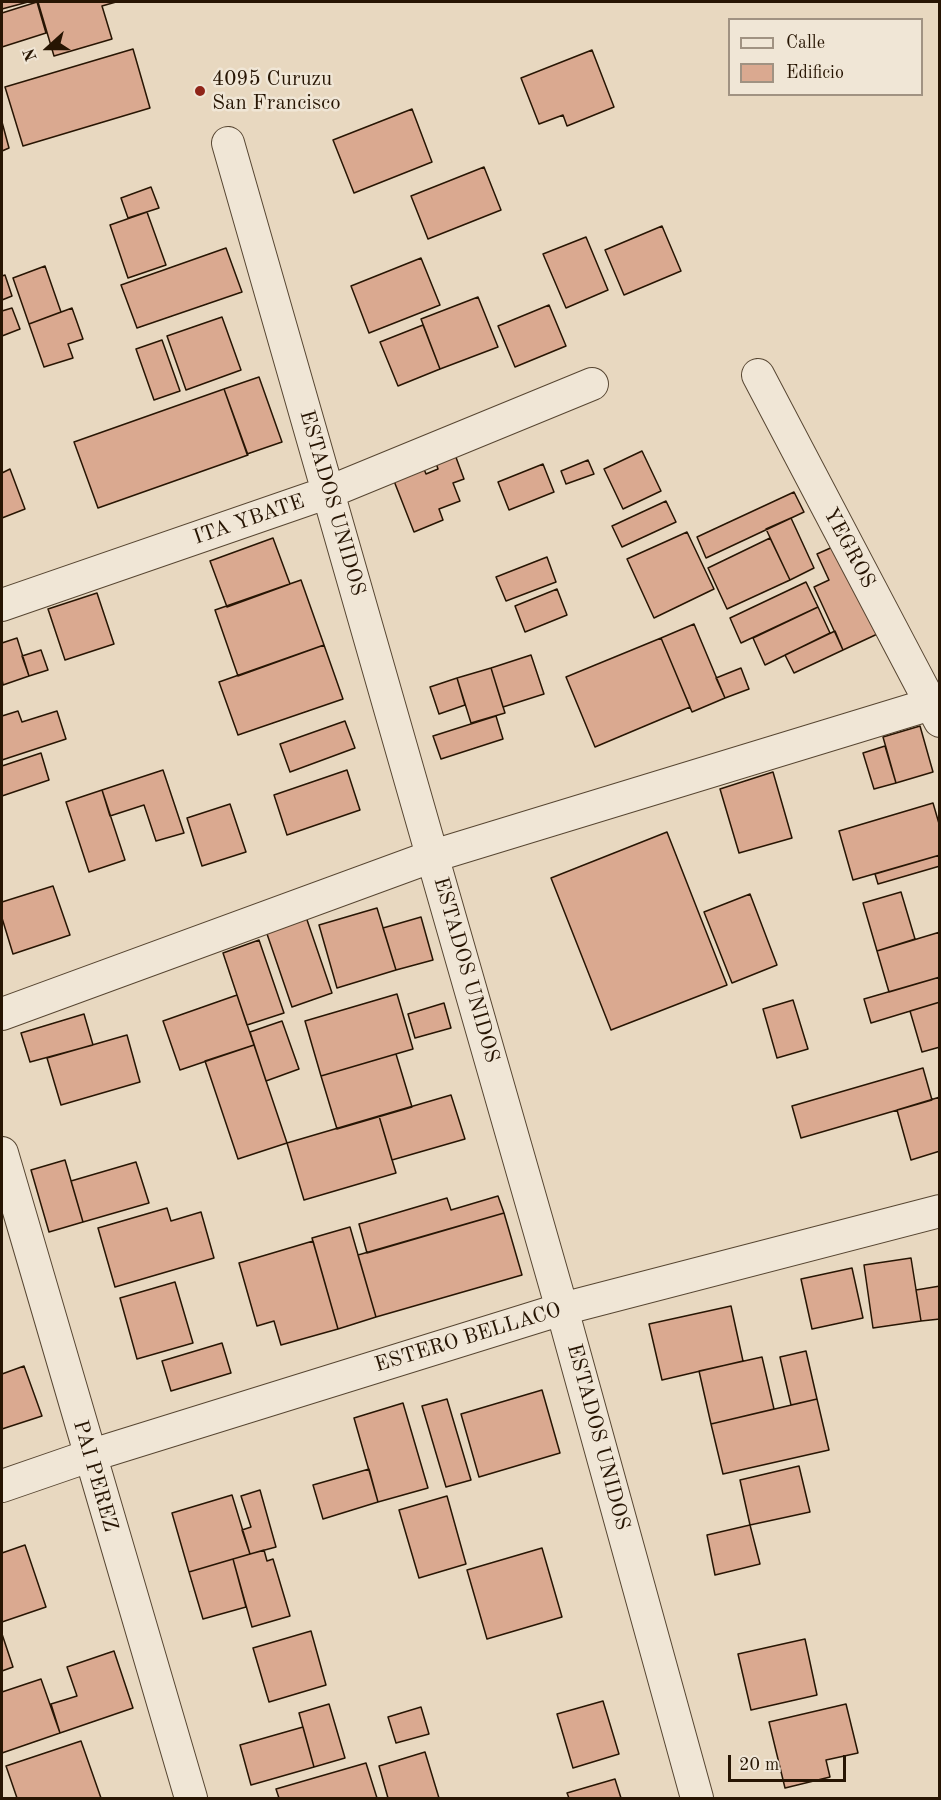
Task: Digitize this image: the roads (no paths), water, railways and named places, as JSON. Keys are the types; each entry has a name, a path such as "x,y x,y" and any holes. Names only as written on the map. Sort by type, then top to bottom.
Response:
{"street":[{"name":"ESTADOS UNIDOS","path":"228,142 562,1309 697,1798"},
{"name":"YEGROS","path":"758,375 935,712"},
{"name":"ITA YBATE","path":"2,605 329,492 592,384"},
{"path":"2,1014 433,856 935,712"},
{"name":"PAI PEREZ","path":"2,1153 191,1798"},
{"name":"ESTERO BELLACO","path":"2,1486 89,1456 562,1309 939,1211"}],"place":[{"name":"4095 Curuzu San Francisco","path":"200,91"}]}
